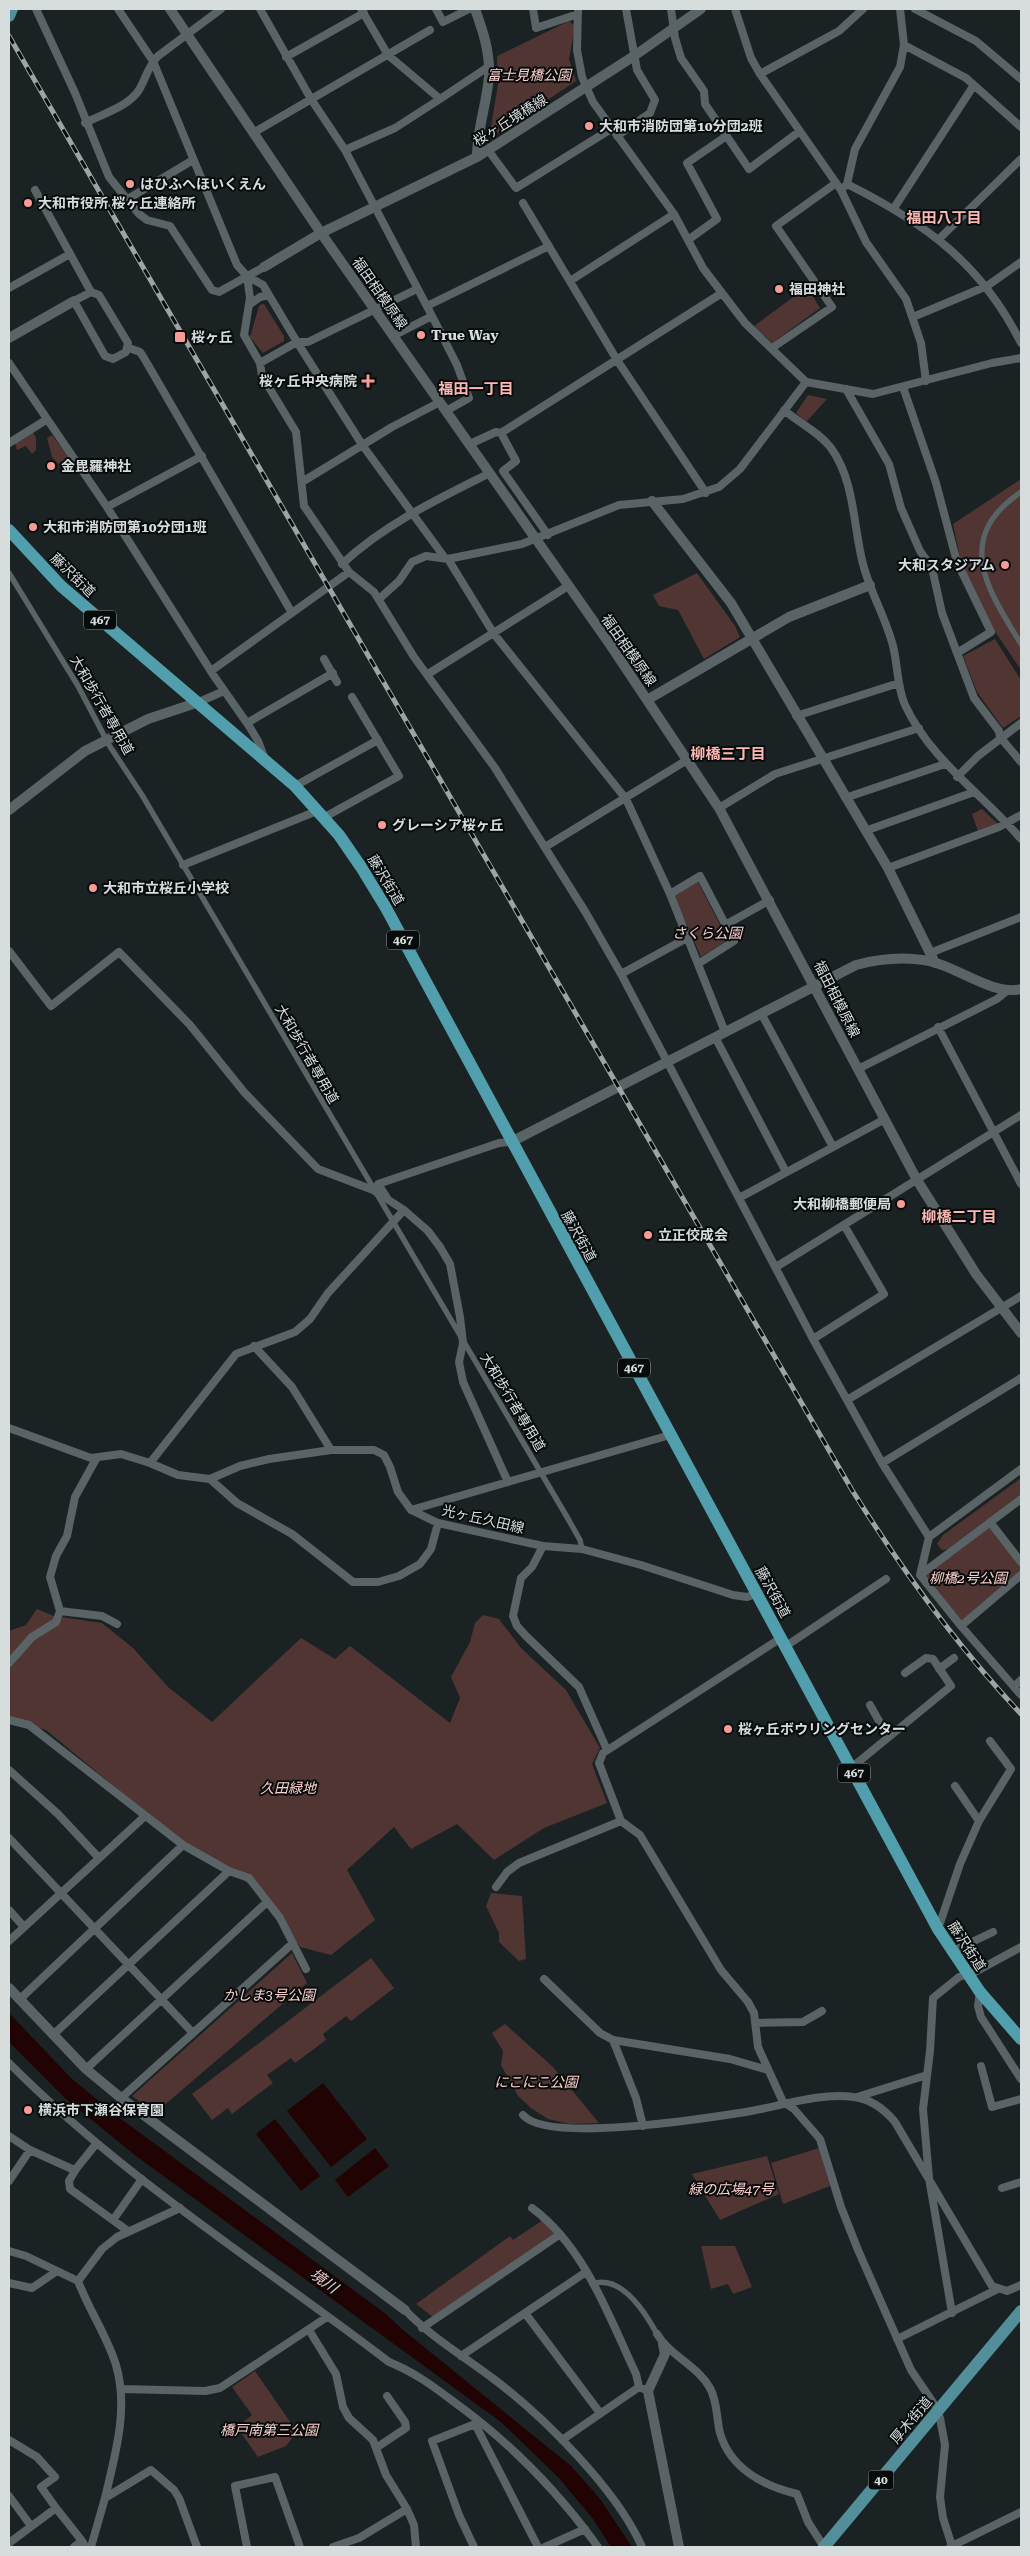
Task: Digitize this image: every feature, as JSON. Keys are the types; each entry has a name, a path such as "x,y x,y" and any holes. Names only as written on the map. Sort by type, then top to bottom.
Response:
{"highway":[{"name":"藤沢街道","path":"9,530 61,586 295,786 320,814 361,867 386,908 938,1929 967,1975 1021,2039"}],"main road":[{"path":"9,16 12,9"},
{"name":"厚木街道","path":"824,2547 1021,2311"}],"street":[{"path":"36,9 75,93 85,122 109,177 126,200 147,220 170,226 212,290 219,292 264,267"},
{"path":"118,9 153,61 237,265 245,277 250,301 244,335 260,363 262,376 296,432 304,506 342,564 374,592 379,599 414,657 495,768 545,847 621,974 813,1339 882,1462 929,1537"},
{"name":"福田相模原線","path":"170,9 321,233 470,444 647,700 719,808 770,900 917,1180 951,1236 1001,1308 1021,1333"},
{"path":"85,122 122,105 138,92 153,61 221,9"},
{"path":"260,9 311,99 345,150 457,365 469,398 446,411"},
{"path":"436,9 443,22 469,9"},
{"path":"475,9 486,38 488,66 477,157"},
{"path":"533,9 536,28 578,11 577,50 580,68 588,92 611,129 674,214 703,268 745,323 806,382 873,394 992,363 1021,358"},
{"path":"617,136 650,113 654,106 653,94 640,75 634,56 626,9"},
{"path":"672,9 674,29 681,58 704,91 704,104 749,169 800,131"},
{"name":"桜ヶ丘境橋線","path":"264,267 321,233 477,157 634,56 701,9"},
{"path":"735,9 751,58 760,74 838,186 866,242 896,284 913,317 921,343 926,381"},
{"path":"760,74 839,31 863,9"},
{"path":"847,184 855,149 892,85 900,67 904,45 900,9"},
{"path":"915,9 976,41 1021,79"},
{"path":"286,57 362,11 388,55 440,99"},
{"path":"253,134 430,30"},
{"path":"904,45 974,85 1021,127"},
{"path":"345,150 395,128 488,66"},
{"path":"894,208 974,85"},
{"path":"488,150 516,188 611,129"},
{"path":"688,240 716,219 687,163 726,137"},
{"path":"939,239 1021,159"},
{"path":"126,200 193,160"},
{"path":"772,348 832,307 776,226 838,186 847,184 894,208 939,239 987,286 1007,314 1021,343"},
{"path":"35,190 91,292 99,295 129,348 140,352 144,358 292,613"},
{"path":"523,203 617,360 706,493"},
{"path":"570,281 674,214"},
{"path":"427,306 549,246"},
{"path":"9,288 70,254"},
{"path":"913,317 987,286 1021,262"},
{"path":"264,267 263,285 362,446 446,558 494,634 626,799 670,894 725,1032"},
{"path":"245,277 263,285"},
{"path":"260,363 297,342 308,342 417,289"},
{"path":"9,338 91,292"},
{"path":"470,444 496,432 501,433 722,293"},
{"path":"250,301 269,295"},
{"path":"74,301 106,356 114,358 129,348"},
{"path":"393,336 432,316"},
{"path":"9,363 107,507 211,671 258,741 264,759"},
{"path":"379,599 399,581 412,562 426,556 446,558 522,544 619,505 683,499 706,493 719,487 740,469 806,382"},
{"path":"903,387 936,483 957,562 991,632 957,653"},
{"path":"846,389 889,464 901,508 920,551 932,568 942,613 974,698 999,731 1000,737 1021,762"},
{"path":"302,482 392,427 440,402"},
{"path":"784,410 825,440 838,460 848,486 858,543 870,585 894,647 899,683 906,708 957,778 1007,823 1021,839"},
{"path":"9,443 46,420"},
{"path":"501,433 516,461 504,471 548,535"},
{"path":"107,507 202,456"},
{"path":"342,564 362,545 412,513 491,475"},
{"path":"1021,492 993,516 981,547 985,577 993,598 1021,644"},
{"path":"652,501 706,568 731,603 796,716 888,868 932,958"},
{"name":"大和歩行者専用道","path":"9,572 78,686 106,740 183,865 580,1540 582,1548"},
{"path":"211,671 349,572"},
{"path":"647,700 798,613 870,585"},
{"path":"428,674 568,586"},
{"path":"324,659 337,682"},
{"path":"247,724 332,673"},
{"path":"796,716 899,683"},
{"path":"9,810 85,751 148,719 224,691"},
{"path":"183,865 320,814 399,776 352,697"},
{"path":"957,778 1000,737 1021,723"},
{"path":"719,808 776,774 919,728"},
{"path":"295,786 378,740"},
{"path":"545,847 687,760"},
{"path":"845,798 945,764"},
{"path":"865,831 974,792"},
{"path":"888,868 1007,823 1021,815"},
{"path":"670,894 700,876 734,941 698,964"},
{"path":"725,925 770,900"},
{"path":"932,958 1021,917"},
{"path":"621,974 687,938"},
{"path":"9,951 51,1006 119,952 190,1024 244,1092 318,1169 373,1190 404,1210 428,1231 450,1264 463,1343 459,1362 463,1382 508,1482"},
{"path":"388,1200 378,1184 503,1142 511,1142 814,986 869,962 903,958 932,958 1007,991"},
{"path":"858,1069 996,999 1007,991 1021,989"},
{"path":"762,1013 833,1148"},
{"path":"938,1027 1021,1184"},
{"path":"715,1037 786,1172"},
{"path":"776,1267 1021,1115"},
{"path":"739,1198 885,1120"},
{"path":"150,1462 236,1354 295,1332 310,1319 328,1293 404,1210"},
{"path":"813,1339 884,1294 844,1225"},
{"path":"847,1400 1021,1296"},
{"path":"254,1346 292,1387 331,1450"},
{"path":"882,1462 1021,1378"},
{"path":"9,1428 96,1459 121,1454 150,1462 178,1475 210,1479 240,1466 268,1459 331,1450 374,1450 384,1455 398,1492 411,1510 670,1435"},
{"path":"9,1663 32,1637 56,1622 60,1611 50,1577 56,1556 67,1536 74,1497 96,1459"},
{"path":"920,1575 929,1537 1021,1469"},
{"path":"210,1479 237,1503 292,1534 353,1582 378,1582 398,1576 420,1564 431,1549 438,1523"},
{"path":"920,1575 1021,1498"},
{"name":"光ヶ丘久田線","path":"411,1510 438,1523 543,1546 582,1548 641,1564 733,1595 747,1597 756,1594"},
{"path":"990,1522 1021,1562"},
{"path":"543,1546 532,1567 521,1578 514,1616 522,1631 579,1687 607,1750"},
{"path":"961,1626 1021,1574"},
{"path":"920,1575 1021,1695"},
{"path":"886,1579 607,1750 603,1753 599,1763 621,1822 640,1836 721,1970 754,2012 758,2047 783,2102 788,2104 811,2126 820,2139 841,2207 897,2338 911,2370 938,2412 945,2444 940,2497 943,2518 951,2546 1021,2512"},
{"path":"60,1611 102,1616 117,1624"},
{"path":"851,1768 951,1686 932,1659 926,1658 905,1673"},
{"path":"940,1669 954,1658"},
{"path":"1014,1687 1021,1680"},
{"path":"870,1705 888,1737"},
{"path":"9,1720 29,1725 183,1846 229,1871 249,1878 280,1918 306,1970"},
{"path":"938,1929 960,1864 979,1821 1011,1768 990,1740"},
{"path":"9,1770 58,1814 99,1858"},
{"path":"955,1786 979,1821"},
{"path":"9,1941 144,1817"},
{"path":"496,1887 506,1872 519,1863 621,1822"},
{"path":"9,1838 193,2033"},
{"path":"19,2000 183,1846"},
{"path":"54,2034 229,1871"},
{"path":"86,2069 267,1902"},
{"path":"9,1910 24,1927"},
{"path":"951,1952 993,1932"},
{"path":"121,2098 293,1944"},
{"path":"952,2312 929,2178 923,2109 933,1998 959,1977 967,1975 1021,1947"},
{"path":"544,1979 600,2033 613,2040 712,2055 768,2070"},
{"path":"9,1988 86,2069 121,2098 405,2310 422,2328 497,2381 562,2440 619,2508 642,2547"},
{"path":"980,1992 978,2006 981,2018 1021,2079"},
{"path":"755,2023 803,2022 822,2011"},
{"path":"613,2040 636,2098 643,2126"},
{"path":"9,2063 44,2099 96,2144 180,2208 327,2317 390,2362 412,2371 476,2421 508,2443 548,2483 598,2547"},
{"path":"981,2066 992,2107 1021,2099"},
{"path":"856,2097 927,2075"},
{"path":"523,2116 542,2126 586,2129 643,2126 715,2117 836,2095 856,2097 872,2102 886,2112 929,2178 992,2286 1007,2291 1021,2284"},
{"path":"9,2136 30,2150 72,2169 76,2169"},
{"path":"96,2144 76,2169 69,2182 70,2189 128,2231"},
{"path":"9,2181 30,2150"},
{"path":"113,2220 142,2179"},
{"path":"1002,2188 1021,2182"},
{"path":"78,2281 102,2248 128,2231 180,2208"},
{"path":"532,2208 544,2217 560,2234 586,2272 643,2389 679,2547"},
{"path":"422,2328 560,2234"},
{"path":"9,2251 26,2256 78,2281 116,2365 121,2389 117,2445 91,2547"},
{"path":"9,2282 32,2288 57,2271"},
{"path":"461,2356 586,2272"},
{"path":"562,2440 600,2413 643,2389 665,2354 663,2344 657,2334 630,2296 619,2286 600,2281 592,2284"},
{"path":"897,2338 998,2289"},
{"path":"525,2313 600,2413"},
{"path":"121,2389 205,2391 220,2388 327,2317"},
{"path":"309,2330 336,2374 342,2407 349,2418 366,2431 376,2448 386,2475 408,2509 414,2525 416,2547"},
{"path":"663,2344 696,2369 710,2388 717,2405 720,2431 726,2452 747,2472 776,2489 797,2494 808,2522 824,2547"},
{"path":"376,2448 406,2428 405,2422 387,2396"},
{"path":"474,2547 459,2515 432,2441 476,2421"},
{"path":"476,2421 538,2547"},
{"path":"9,2452 10,2442 37,2457 55,2477 41,2487 84,2544 74,2547"},
{"path":"105,2498 151,2470 174,2490 179,2498 197,2547"},
{"path":"247,2547 235,2486 275,2477 300,2547"},
{"path":"9,2496 32,2526"},
{"path":"9,2543 56,2508"},
{"path":"333,2547 359,2538 408,2509"},
{"path":"545,2547 585,2529"}],"green space":[{"name":"富士見橋公園","path":"569,21 575,26 569,59 576,81 498,133 491,127 498,84 497,56"},
{"path":"807,287 820,308 772,343 754,326"},
{"path":"264,304 284,336 284,341 263,353 250,337 259,306"},
{"path":"808,395 827,399 806,422 796,413"},
{"path":"33,432 36,438 36,450 32,454 26,446 17,450 15,443"},
{"path":"52,435 70,459 59,465 52,457 47,438"},
{"path":"1021,479 1021,670 994,630 962,567 953,524"},
{"path":"697,573 735,626 740,637 704,659 678,610 659,606 653,595"},
{"path":"995,639 1021,680 1021,716 1003,728 977,692 963,656"},
{"path":"982,809 998,824 978,831 972,814"},
{"name":"さくら公園","path":"698,882 728,940 701,957 674,895"},
{"path":"1021,1478 1021,1494 948,1549 942,1550 937,1544 943,1535"},
{"name":"柳橋2号公園","path":"990,1522 1021,1562 1021,1575 961,1626 920,1575"},
{"name":"久田緑地","path":"37,1609 54,1616 102,1623 133,1648 168,1687 212,1722 301,1638 335,1659 350,1646 450,1723 460,1698 451,1677 470,1642 475,1623 483,1615 499,1619 521,1648 566,1690 600,1748 592,1764 607,1803 544,1828 494,1860 457,1824 411,1849 394,1827 347,1870 375,1920 331,1955 300,1947 276,1909 253,1886 189,1848 46,1730 9,1719 9,1631 26,1625"},
{"path":"491,1893 522,1896 526,1959 519,1961 499,1942 499,1933 486,1906"},
{"name":"かしま3号公園","path":"292,1953 307,1983 155,2113 132,2096"},
{"path":"371,1958 394,1988 351,2021 346,2016 323,2034 326,2040 295,2063 291,2058 267,2075 273,2083 232,2114 228,2108 212,2120 192,2094"},
{"name":"にこにこ公園","path":"505,2024 553,2067 599,2123 570,2124 548,2119 531,2108 518,2096 501,2065 503,2051 492,2033"},
{"path":"819,2148 830,2186 783,2204 771,2163"},
{"name":"緑の広場47号","path":"767,2156 779,2194 720,2220 692,2174"},
{"path":"543,2220 555,2234 433,2317 416,2304 510,2236 513,2240"},
{"path":"701,2246 735,2246 752,2287 733,2294 728,2284 711,2289"},
{"name":"橋戸南第三公園","path":"255,2371 297,2432 286,2446 258,2457 237,2427 252,2415 232,2387"}],"water":[{"name":"境川","path":"9,2013 71,2078 117,2116 386,2314 403,2330 571,2466 600,2499 632,2547 611,2547 593,2519 558,2477 501,2422 136,2156 65,2098 9,2042"},
{"path":"323,2083 367,2139 331,2167 287,2111"},
{"path":"275,2119 320,2176 301,2191 256,2134"},
{"path":"375,2148 389,2166 348,2197 335,2180"}],"railway":[{"path":"9,36 852,1490 910,1578 952,1634 1021,1714"}],"place":[{"name":"大和市消防団第10分団2班","path":"589,126"},
{"name":"はひふへほいくえん","path":"130,184"},
{"name":"大和市役所 桜ヶ丘連絡所","path":"28,203"},
{"name":"福田神社","path":"779,289"},
{"name":"True Way","path":"421,335"},
{"name":"桜ヶ丘","path":"180,337"},
{"name":"桜ヶ丘中央病院","path":"368,381"},
{"name":"金毘羅神社","path":"51,466"},
{"name":"大和市消防団第10分団1班","path":"33,527"},
{"name":"大和スタジアム","path":"1005,565"},
{"name":"グレーシア桜ヶ丘","path":"382,825"},
{"name":"大和市立桜丘小学校","path":"93,888"},
{"name":"大和柳橋郵便局","path":"901,1204"},
{"name":"立正佼成会","path":"648,1235"},
{"name":"桜ヶ丘ボウリングセンター","path":"728,1729"},
{"name":"横浜市下瀬谷保育園","path":"28,2110"}],"district":[{"name":"福田八丁目","path":"944,218"},
{"name":"福田一丁目","path":"476,389"},
{"name":"柳橋三丁目","path":"728,754"},
{"name":"柳橋二丁目","path":"959,1217"}]}
